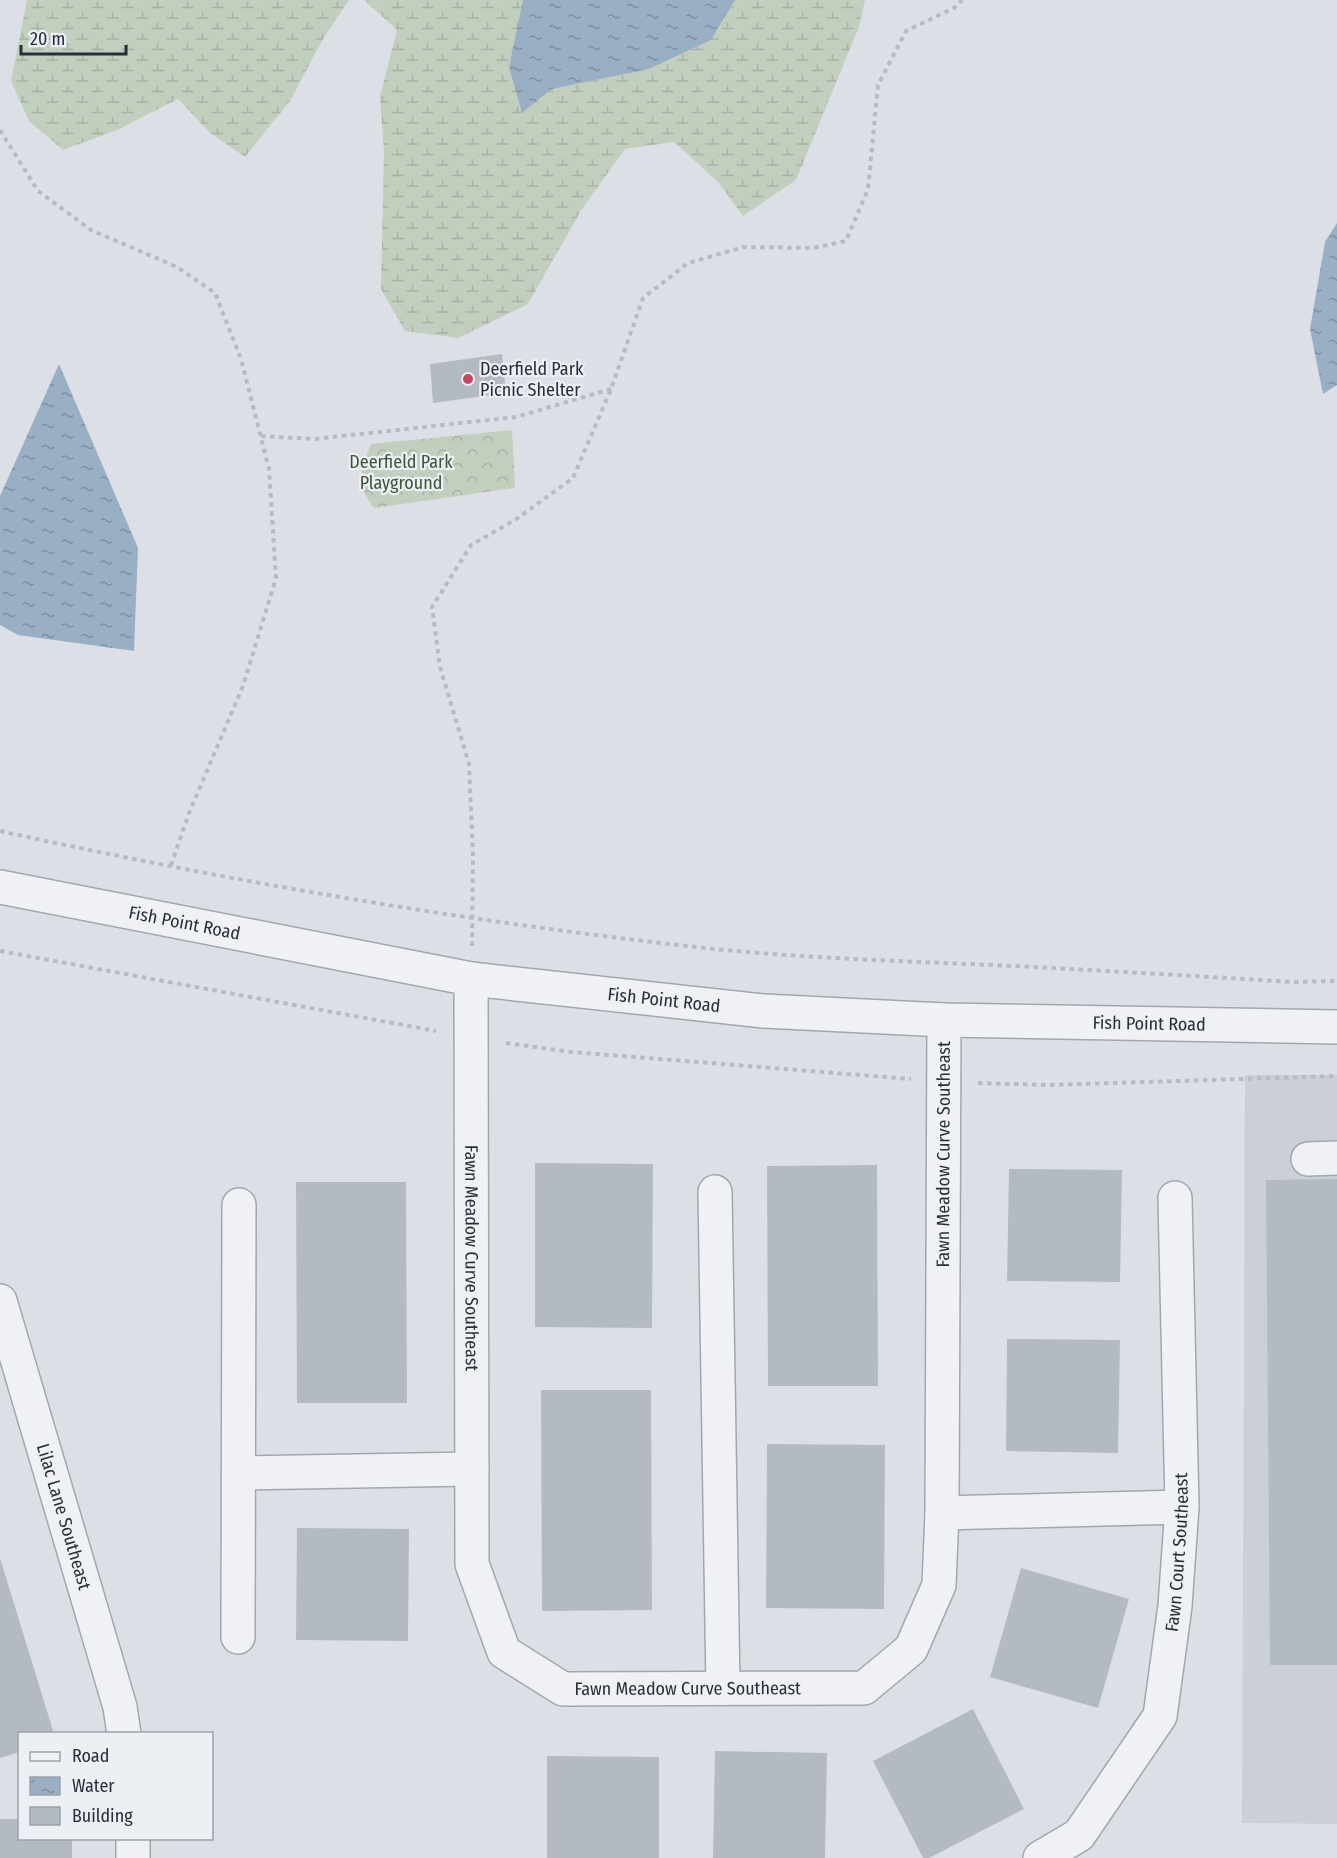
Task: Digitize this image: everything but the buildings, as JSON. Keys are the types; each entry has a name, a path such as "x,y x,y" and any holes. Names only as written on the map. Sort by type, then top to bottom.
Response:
{"street":[{"name":"Fish Point Road","path":"0,887 471,979 764,1011 944,1020 1337,1027"},
{"name":"Fawn Meadow Curve Southeast","path":"471,979 472,1564 504,1652 563,1689 864,1688 911,1649 939,1585 942,1513 944,1020"},
{"path":"715,1192 723,1688"},
{"name":"Fawn Court Southeast","path":"1040,1858 1079,1835 1160,1716 1175,1606 1182,1507 1174,1198"},
{"path":"238,1637 239,1205"},
{"name":"Lilac Lane Southeast","path":"0,1301 120,1707 123,1732"},
{"path":"239,1473 472,1469"},
{"path":"942,1513 1182,1507"},
{"path":"133,1840 133,1858"}],"path":[{"path":"471,979 473,857 469,764 440,667 432,607 471,545 515,520 573,478 611,389 643,298 688,263 744,248 813,248 846,242 868,189 878,85 906,31 954,8 962,0"},
{"path":"0,130 38,191 92,230 177,267 215,293 241,359 269,469 276,578 243,686 189,813 170,868"},
{"path":"261,436 315,439 516,417 611,389"},
{"path":"0,831 170,868 472,918 707,948 859,959 1294,982 1337,981"},
{"path":"0,951 472,1038 571,1052 944,1082 1048,1085 1337,1076"}],"shaded area":[{"path":"1245,1075 1337,1075 1337,1824 1242,1823"}],"green space":[{"path":"27,0 349,0 323,39 290,101 245,157 210,133 178,99 115,131 63,150 29,121 11,81"},
{"path":"364,0 523,0 522,113 552,89 649,69 711,40 735,0 865,0 859,27 796,180 743,216 719,183 674,142 625,149 582,209 528,304 458,338 405,331 381,289 384,152 380,96 397,30"},
{"name":"Deerfield Park Playground","path":"512,430 515,488 374,508 364,492 362,469 371,444"}],"water":[{"path":"523,0 735,0 711,40 649,69 552,89 522,113 509,67"},
{"path":"1337,223 1337,385 1323,394 1310,329 1325,242"},
{"path":"59,364 138,548 134,651 18,635 0,625 0,496"}],"place":[{"name":"Deerfield Park Picnic Shelter","path":"468,379"}]}
